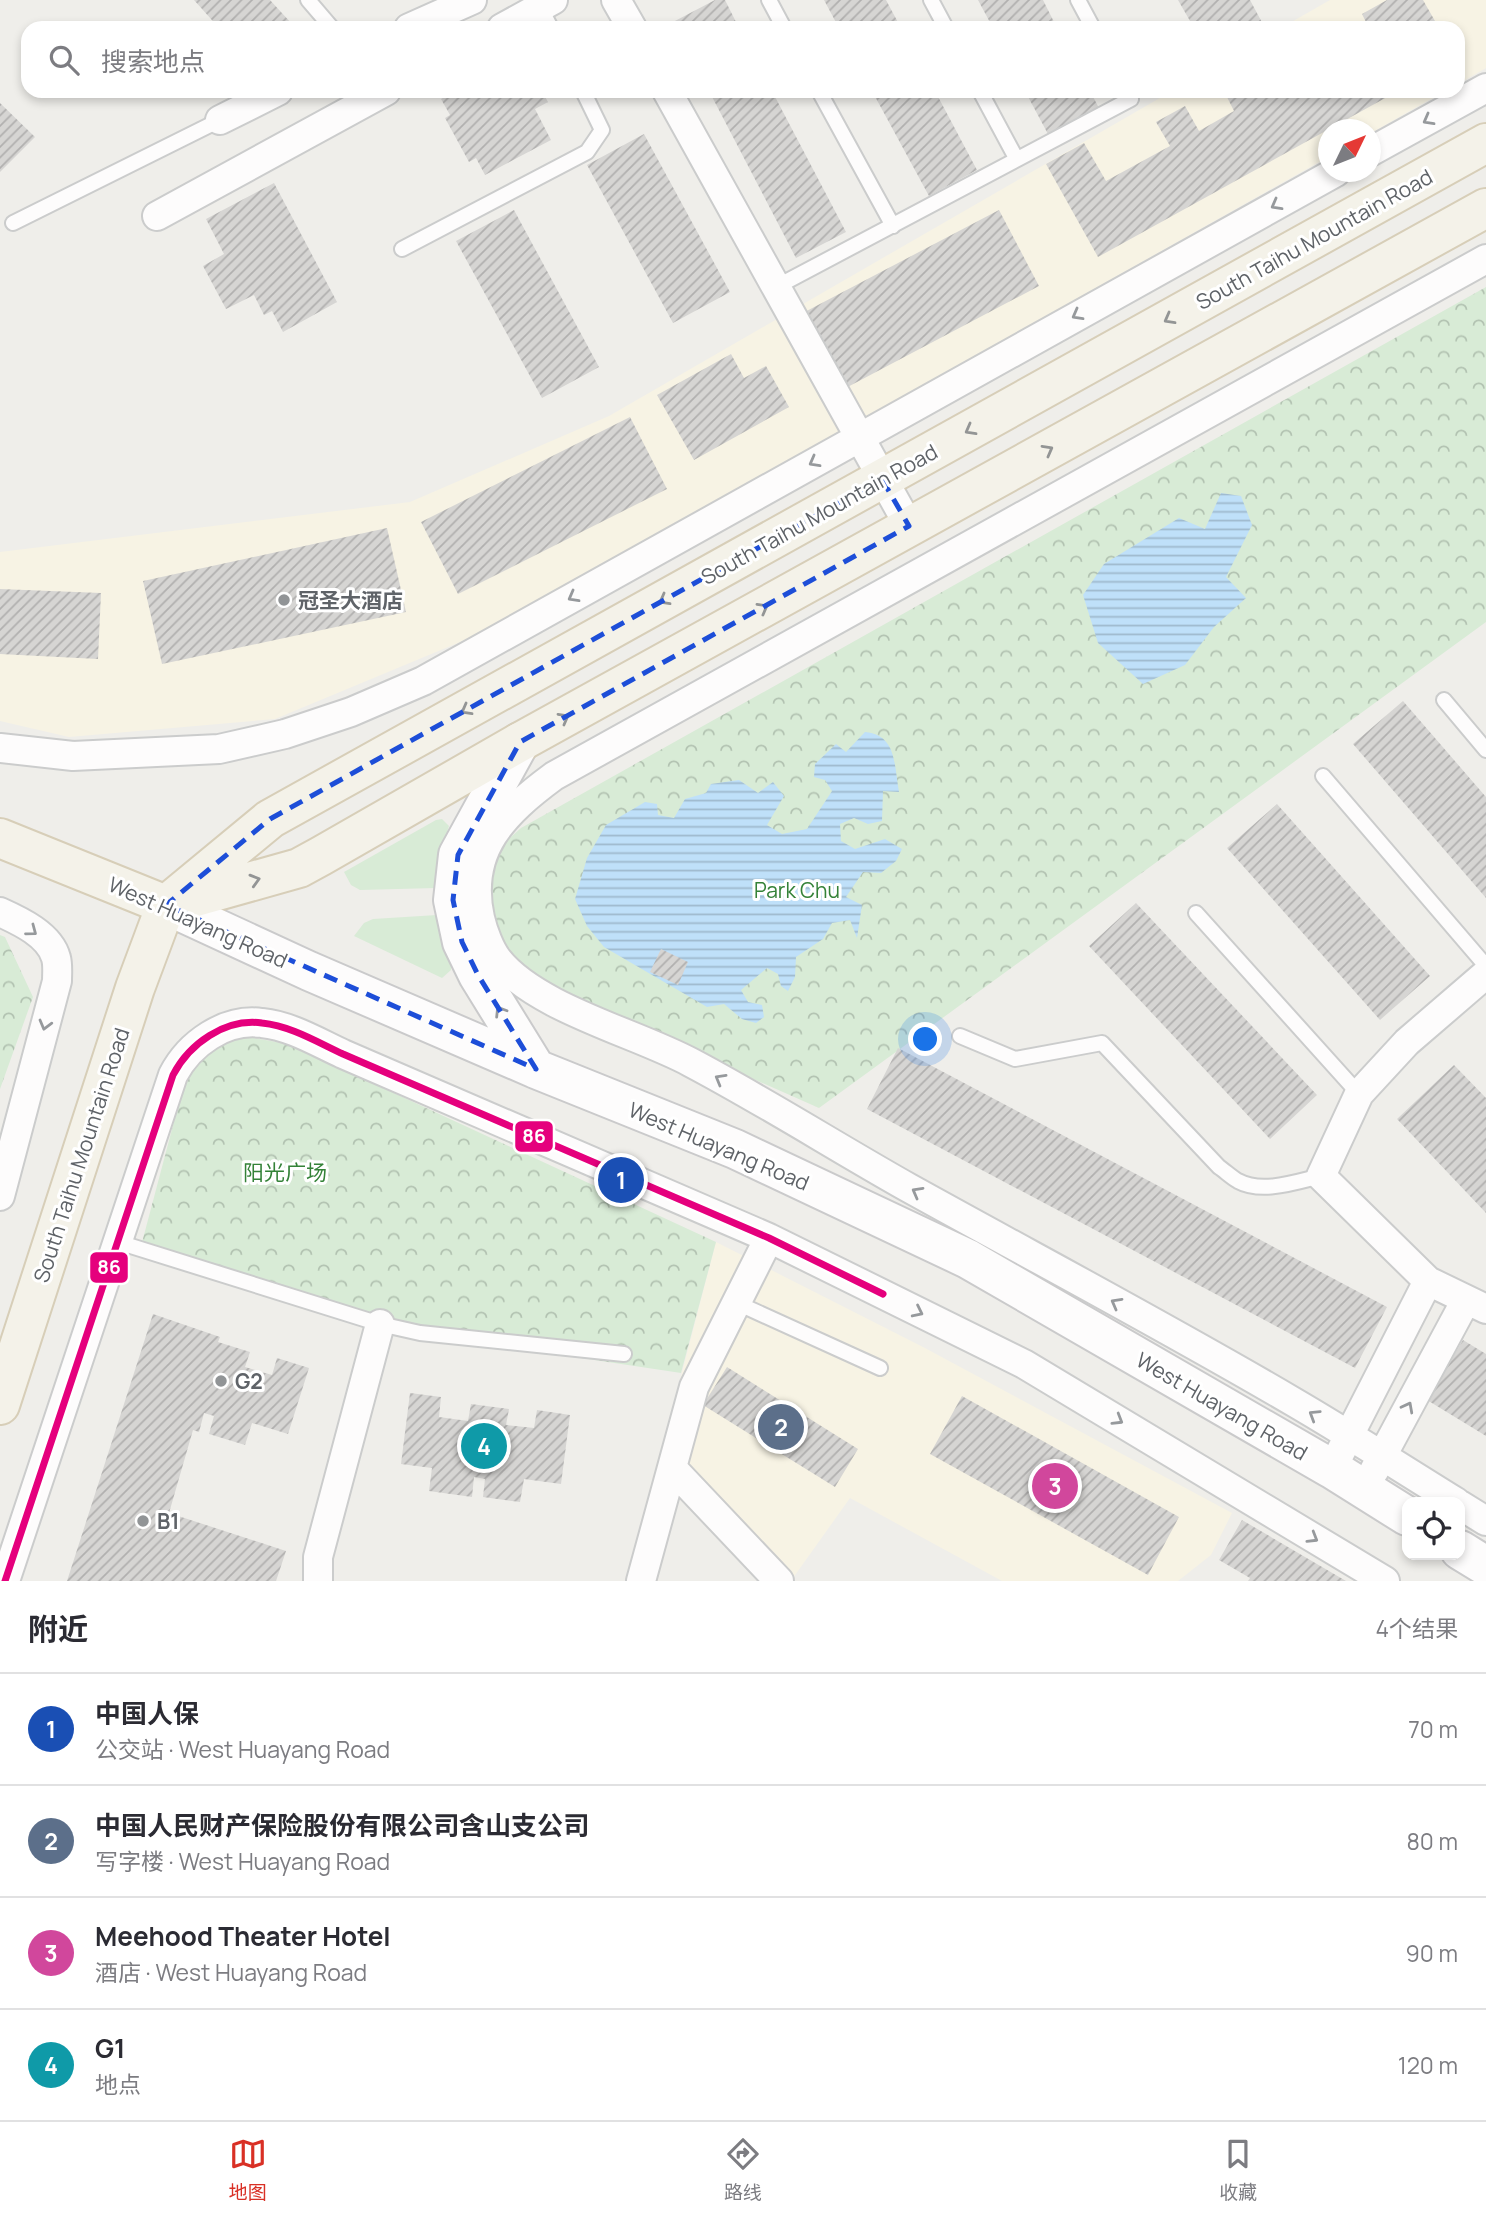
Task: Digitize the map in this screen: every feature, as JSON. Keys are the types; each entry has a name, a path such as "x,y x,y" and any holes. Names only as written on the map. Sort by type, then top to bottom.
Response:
{"main road":[{"name":"South Taihu Mountain Road","path":"0,1405 131,1001 166,905 270,818 1486,143"},
{"path":"166,905 299,868 520,742 1486,208"},
{"path":"520,742 458,855 453,900 462,942 478,975 536,1069"},
{"name":"West Huayang Road","path":"0,838 166,905 309,971 536,1069 735,1149 968,1259 1341,1453 1373,1473 1402,1510"},
{"path":"1465,1553 1486,1566"}],"street":[{"path":"426,21 472,0"},
{"path":"616,0 628,21"},
{"path":"522,21 548,12"},
{"path":"1381,146 1486,88"},
{"path":"220,120 264,98"},
{"path":"158,216 374,98"},
{"path":"671,98 909,526"},
{"path":"0,748 73,756 219,749 285,734 351,712 423,681 1318,182"},
{"path":"1428,1281 1341,1453 1292,1401 688,1061 536,993 497,960 482,925 476,899 478,870 485,845 503,819 525,797 554,776 1486,259"},
{"path":"0,912 44,939 57,959 57,981 0,1196"},
{"path":"1439,1497 1373,1473 1476,1305 1428,1281 1321,1176 1359,1094 1407,1042 1486,974"},
{"path":"5,1581 173,1075 182,1058 209,1036 224,1029 260,1022 292,1030 769,1238 1024,1364 1385,1581"},
{"path":"641,1581 694,1387 769,1238"},
{"path":"318,1581 318,1557 380,1324"},
{"path":"672,1468 779,1581"},
{"path":"1465,1508 1486,1521"}],"lane":[{"path":"308,0 326,21"},
{"path":"769,0 780,21"},
{"path":"931,0 942,21"},
{"path":"1078,0 1089,21"},
{"path":"402,249 587,152 602,130 586,98"},
{"path":"823,98 893,226"},
{"path":"984,98 1016,158"},
{"path":"776,287 1130,98"},
{"path":"13,223 220,120"},
{"path":"1444,700 1486,750"},
{"path":"1323,776 1486,966"},
{"path":"1196,913 1359,1094"},
{"path":"960,1037 1015,1059 1102,1043 1219,1167 1239,1182 1259,1186 1281,1185 1321,1176"},
{"path":"118,1242 380,1324 420,1333 624,1354"},
{"path":"737,1303 880,1368"}],"highlighted area":[{"path":"882,479 909,526 520,742 458,855 453,900 462,942 478,975 536,1069 166,905 270,819"}],"shaded area":[{"path":"1330,0 1486,0 1486,68 1465,80 1465,21 1293,21"},
{"path":"1160,98 1433,98 1381,127 1381,119 1318,119 1318,163 489,630 275,719 69,737 0,721 0,552 410,502 609,416"},
{"path":"716,1242 923,1347 1232,1513 1211,1555 1178,1581 1002,1581 850,1498 793,1578 662,1449"}],"green space":[{"name":"Park Chu","path":"1486,287 1486,622 819,1108 540,985 507,955 491,926 489,878 496,850 521,828"},
{"path":"442,819 449,826 440,854 436,888 360,890 351,885 344,872"},
{"path":"437,915 451,963 451,970 442,978 354,936 364,923 373,919"},
{"path":"0,935 5,937 33,997 0,1089"},
{"name":"阳光广场","path":"238,1035 288,1044 716,1242 681,1373 414,1333 140,1250 189,1065 207,1044"}],"water":[{"path":"1221,493 1241,496 1252,525 1226,577 1246,598 1214,627 1185,665 1143,684 1098,643 1083,595 1104,564 1179,518 1205,529"},
{"path":"865,732 875,734 889,745 899,792 883,791 882,821 868,824 854,818 840,824 841,841 855,849 885,839 902,849 896,861 881,873 863,872 846,897 862,905 857,938 850,920 832,923 823,939 796,957 795,977 788,991 781,986 778,974 767,968 741,990 748,1002 762,1005 764,1017 756,1023 742,1019 724,1004 707,1007 604,947 587,926 575,899 587,858 606,825 645,802 657,804 658,815 674,818 685,799 706,793 711,784 739,780 758,793 773,782 784,796 767,825 782,834 807,829 832,791 825,780 814,777 815,764 836,744 846,752"}],"building":[{"path":"194,0 270,0 289,21 213,21"},
{"path":"715,0 725,0 736,21 675,21"},
{"path":"824,0 886,0 897,21 835,21"},
{"path":"978,0 1043,0 1054,21 989,21"},
{"path":"1178,0 1250,0 1261,21 1190,21"},
{"path":"1387,0 1423,0 1435,21 1366,21 1362,14"},
{"path":"546,98 548,102 535,109 551,140 485,175 476,158 469,162 445,118 450,115 441,99"},
{"path":"713,98 776,98 846,232 796,258"},
{"path":"876,98 939,98 977,170 929,196"},
{"path":"1029,98 1094,98 1100,110 1049,136"},
{"path":"1228,98 1385,98 1347,119 1318,119 1318,135 1098,257 1046,164 1084,143 1106,181 1170,146 1156,122 1185,106 1199,131 1234,111"},
{"path":"0,103 35,137 0,172"},
{"path":"644,134 730,292 673,323 587,165"},
{"path":"274,183 337,302 283,332 272,311 264,315 254,295 226,309 203,266 224,254 206,219"},
{"path":"514,210 599,367 542,398 456,241"},
{"path":"999,210 1039,286 840,391 799,315"},
{"path":"731,354 744,378 766,366 789,407 694,460 657,395"},
{"path":"630,417 667,489 458,594 421,522"},
{"path":"387,528 406,612 162,664 143,581"},
{"path":"0,589 101,593 98,659 0,654"},
{"path":"1403,701 1486,797 1486,898 1353,744"},
{"path":"1277,804 1430,976 1380,1020 1227,848"},
{"path":"1136,903 1317,1095 1270,1139 1089,946"},
{"path":"661,949 688,962 678,985 650,972"},
{"path":"898,1048 1387,1307 1355,1368 867,1109"},
{"path":"1454,1065 1486,1098 1486,1213 1397,1119"},
{"path":"153,1314 220,1337 218,1342 250,1352 245,1367 272,1375 277,1358 309,1368 288,1434 252,1423 245,1445 209,1434 214,1416 204,1413 199,1432 193,1430 169,1513 286,1551 276,1581 67,1581"},
{"path":"1463,1340 1486,1354 1486,1436 1427,1400"},
{"path":"727,1367 858,1449 835,1487 703,1405"},
{"path":"410,1393 441,1397 439,1417 468,1421 471,1404 509,1409 506,1425 534,1428 537,1410 570,1415 561,1484 524,1479 520,1502 483,1497 485,1479 474,1477 472,1497 429,1491 432,1468 401,1464"},
{"path":"962,1396 1179,1517 1148,1575 930,1454"},
{"path":"1242,1520 1346,1581 1248,1581 1250,1578 1219,1560"}],"transit line":[{"name":"86","path":"5,1581 173,1075 188,1053 222,1029 262,1023 304,1035 769,1238 883,1294"}],"place":[{"name":"冠圣大酒店","path":"284,600"},
{"name":"中国人保","path":"621,1180"},
{"name":"G2","path":"221,1381"},
{"name":"中国人民财产保险股份有限公司含山支公司","path":"781,1427"},
{"name":"G1","path":"484,1446"},
{"name":"Meehood Theater Hotel","path":"1055,1486"},
{"name":"B1","path":"143,1521"}]}
